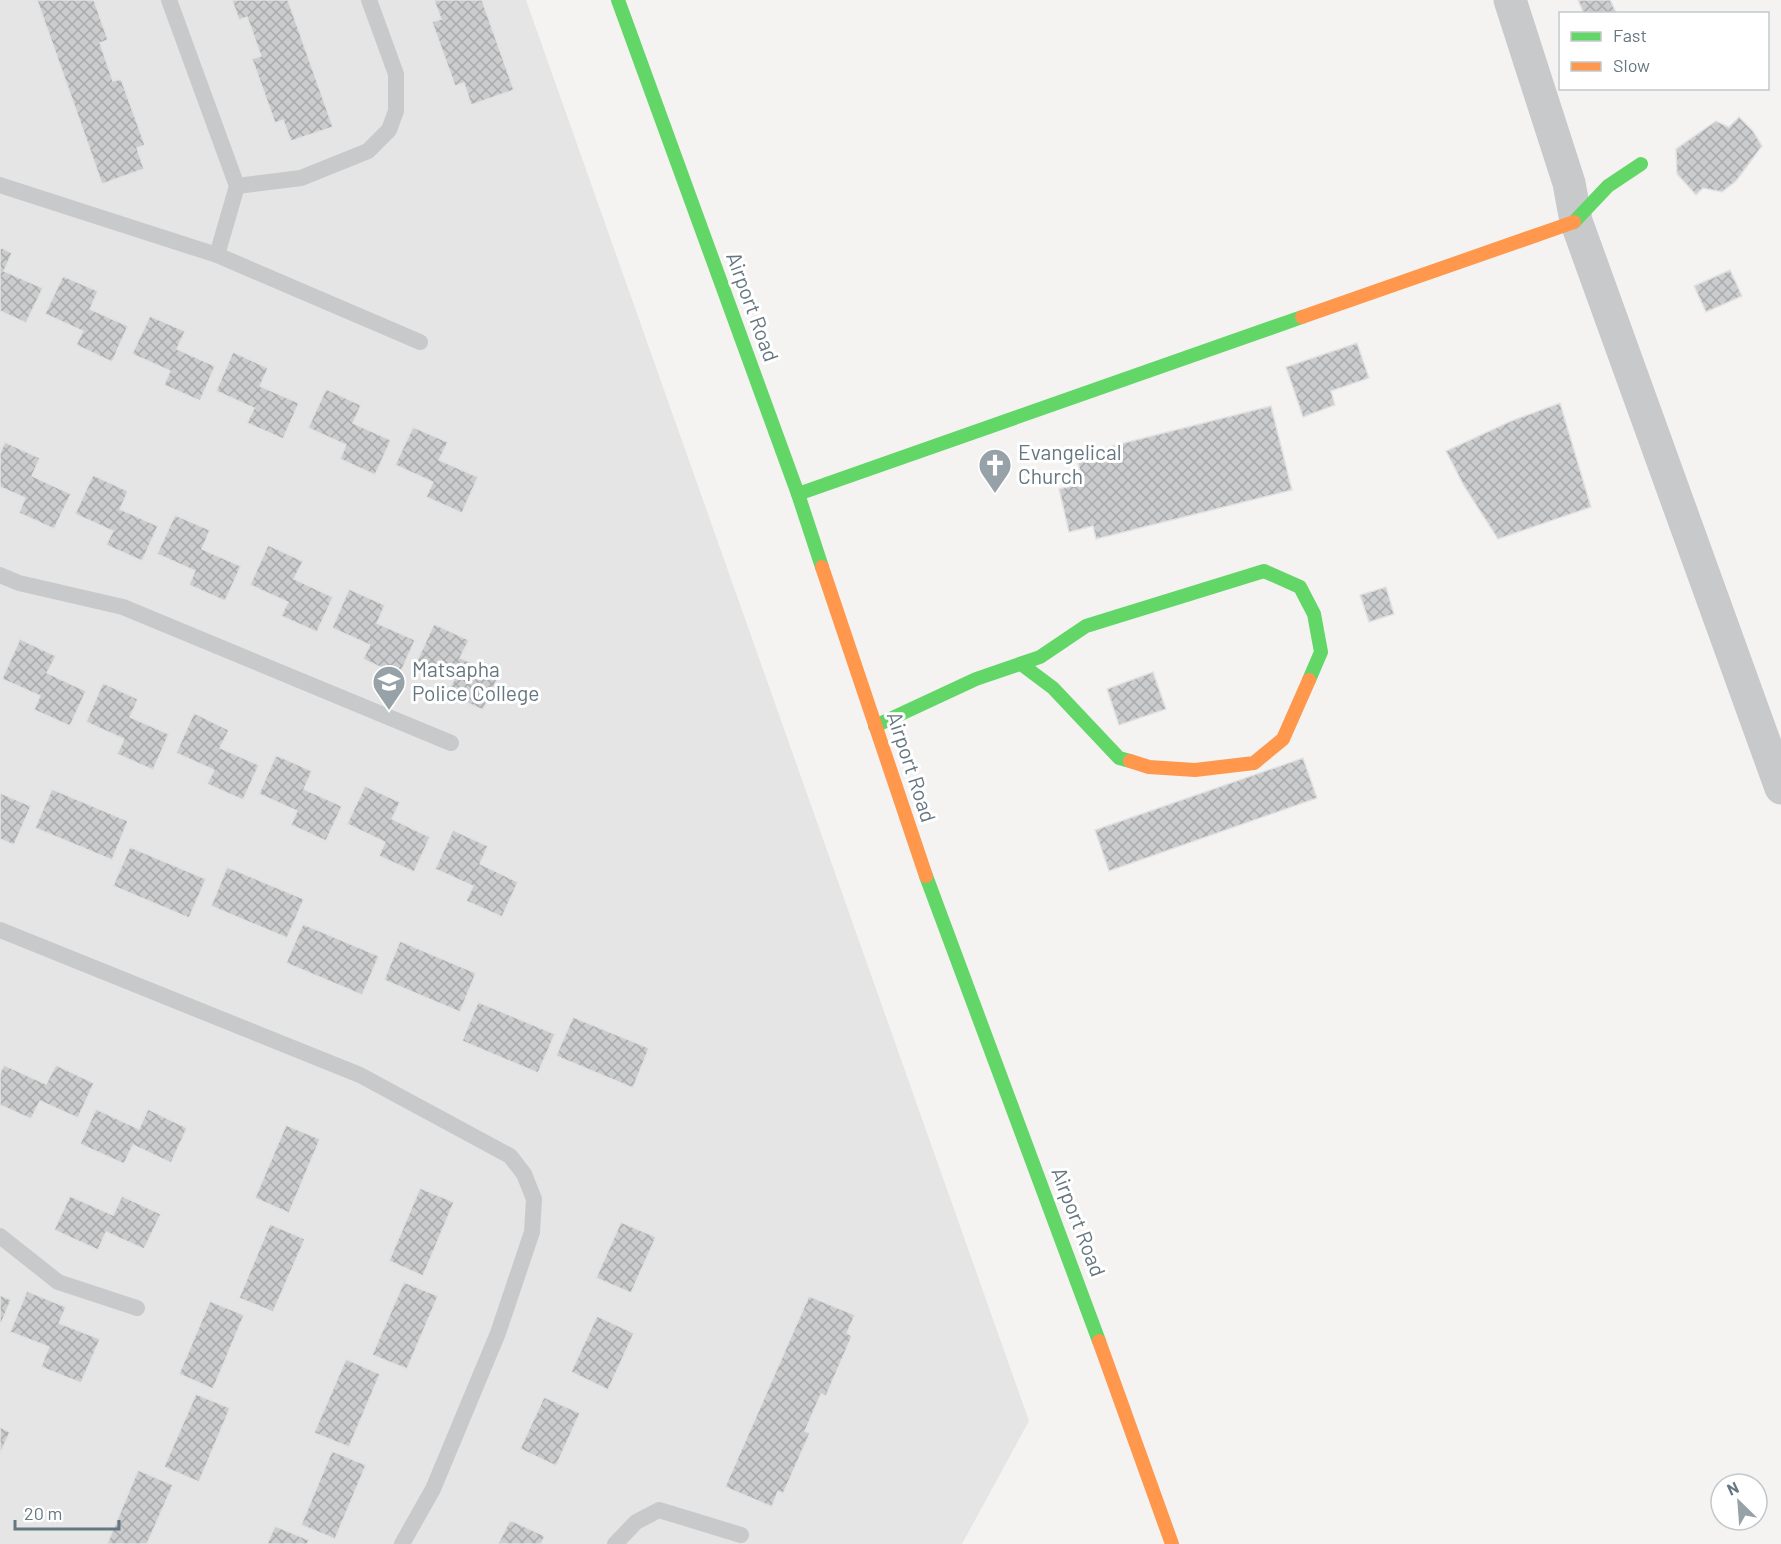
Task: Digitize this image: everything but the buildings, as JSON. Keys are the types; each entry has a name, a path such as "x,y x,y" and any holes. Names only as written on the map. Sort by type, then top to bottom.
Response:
{"street":[{"name":"Airport Road","path":"618,0 798,494 927,880 1103,1350 1172,1544"},
{"path":"1510,0 1569,183 1576,221 1781,788"},
{"path":"798,494 1576,221 1608,186 1641,164"},
{"path":"875,726 976,679 1041,657 1086,626 1264,571 1300,587 1314,614 1321,652 1283,739 1254,763 1194,770 1149,767 1119,758 1053,688 1021,664"}],"lane":[{"path":"169,0 237,186 217,255"},
{"path":"237,186 301,178 368,151 389,130 396,111 396,74 369,0"},
{"path":"0,185 217,255 420,342"},
{"path":"0,575 19,583 123,607 451,743"},
{"path":"0,930 360,1075 510,1156 524,1174 534,1199 531,1233 498,1333 433,1489 402,1544"},
{"path":"0,1236 58,1282 137,1308"},
{"path":"615,1544 636,1522 659,1510 741,1535"}],"shaded area":[{"name":"Matsapha Police College","path":"0,0 526,0 1029,1421 962,1544 0,1544"}],"traffic: fast":[{"path":"618,0 798,494 822,567"},
{"path":"1574,222 1608,186 1641,164"},
{"path":"798,494 1302,317"},
{"path":"875,726 976,679 1040,657 1086,626 1264,571 1300,587 1314,614 1321,652 1309,680"},
{"path":"1021,664 1053,688 1119,758 1130,761"},
{"path":"926,876 1099,1341"}],"traffic: slow":[{"path":"1302,317 1574,222"},
{"path":"822,567 926,876"},
{"path":"1130,761 1149,767 1195,770 1254,763 1283,739 1309,680"},
{"path":"1099,1341 1172,1544"}],"place":[{"name":"Evangelical Church","path":"995,494"},
{"name":"Matsapha Police College","path":"389,711"}]}
